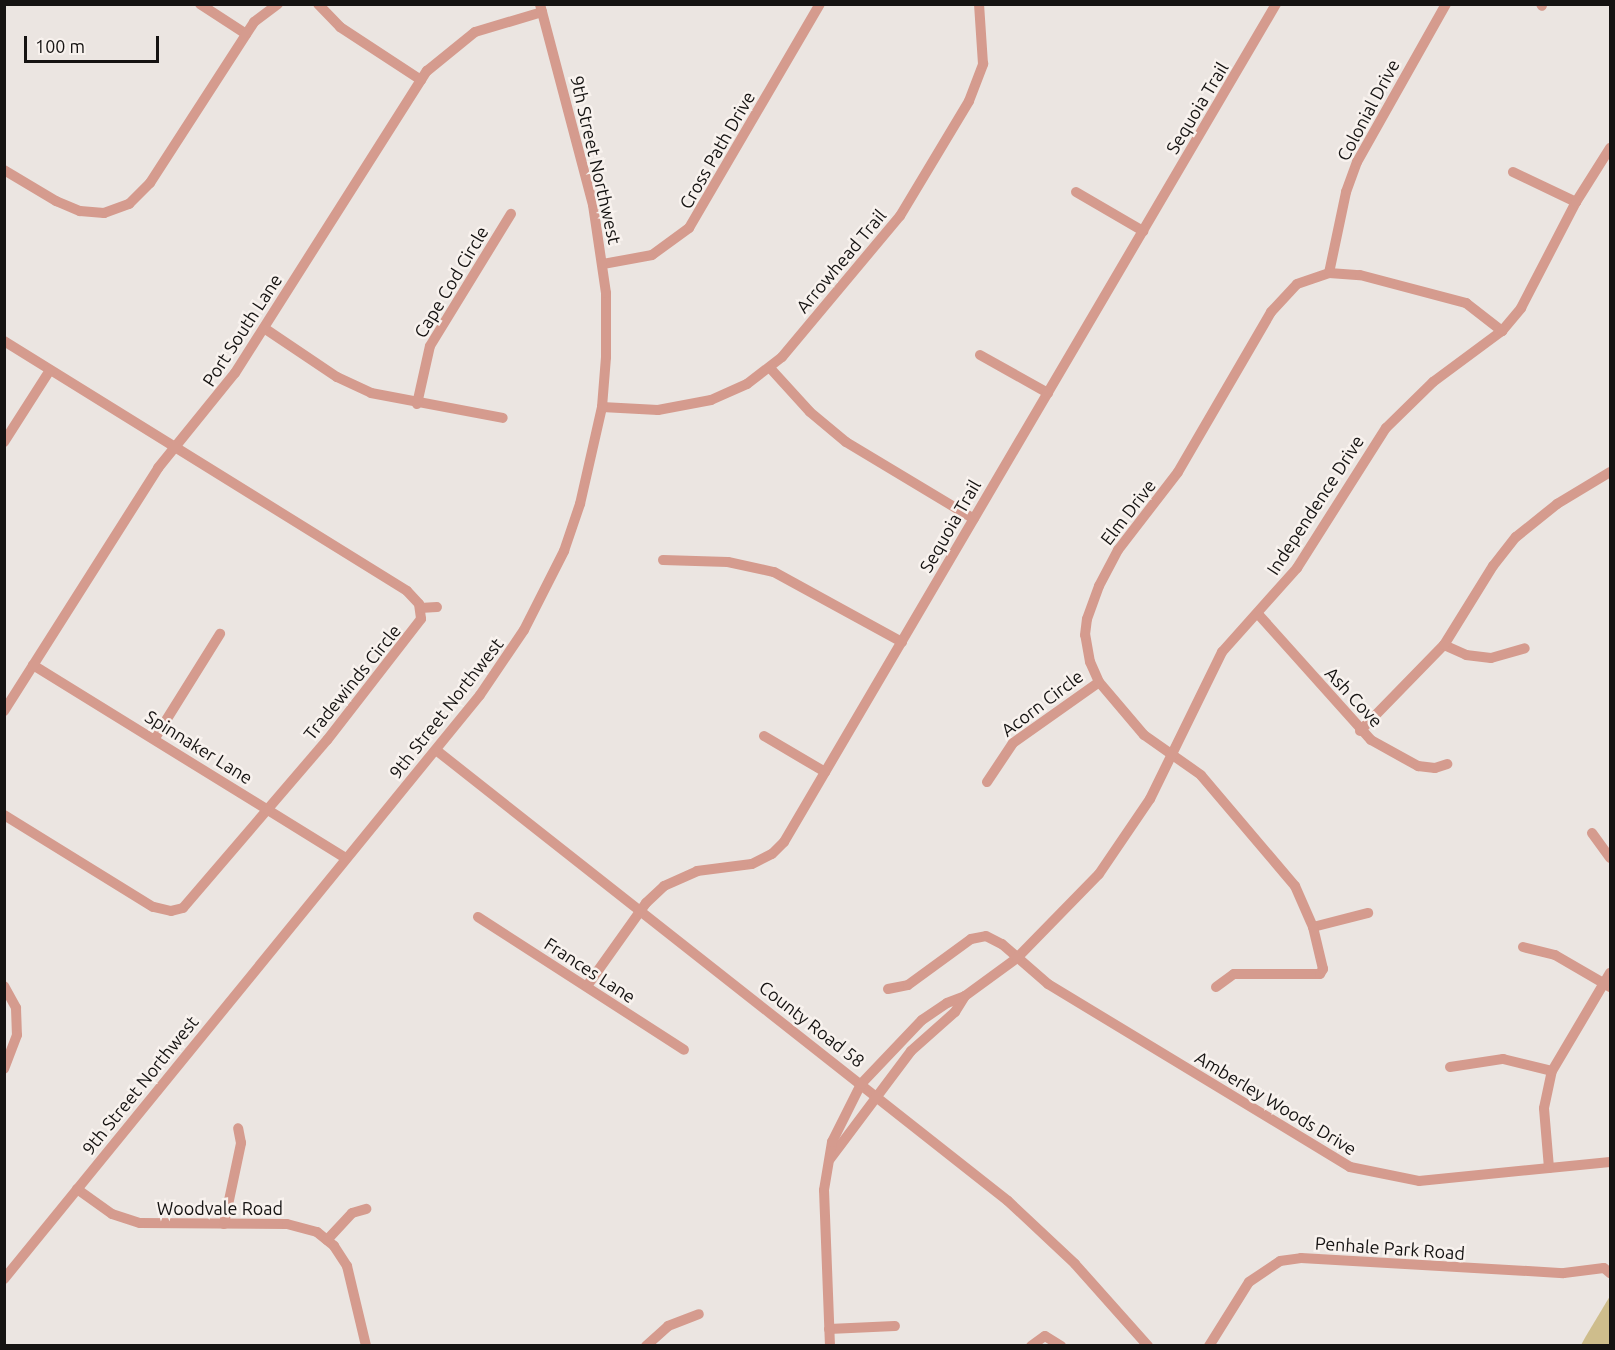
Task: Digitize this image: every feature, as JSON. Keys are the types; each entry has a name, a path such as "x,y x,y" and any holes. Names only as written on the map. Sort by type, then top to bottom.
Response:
{"street":[{"path":"200,4 246,34"},
{"path":"4,170 56,201 80,211 104,213 129,204 150,183 246,34 261,16 278,4"},
{"path":"318,4 340,27 421,80"},
{"name":"Cross Path Drive","path":"603,264 652,255 689,228 820,4"},
{"name":"Arrowhead Trail","path":"602,407 684,407 723,396 770,368 800,337 853,267 900,216 969,101 983,64 979,4"},
{"name":"Colonial Drive","path":"1329,273 1346,192 1360,153 1446,4"},
{"name":"Sequoia Trail","path":"587,987 641,911 664,886 681,875 752,864 772,854 788,835 975,519 1273,6"},
{"name":"Port South Lane","path":"4,711 158,468 222,391 264,328 421,80 446,52 475,32 541,8"},
{"name":"9th Street Northwest","path":"4,1279 436,750 496,673 546,590 580,504 602,407 607,326 603,264 591,196 541,8"},
{"name":"Independence Drive","path":"830,1346 823,1214 832,1142 861,1084 922,1020 947,1003 965,996 1017,958 1099,874 1138,818 1172,756 1218,660 1297,568 1386,428 1433,382 1502,331 1539,277 1576,202 1611,148"},
{"path":"1513,172 1576,202"},
{"path":"1076,192 1143,231"},
{"name":"Cape Cod Circle","path":"417,404 430,346 511,214"},
{"name":"Elm Drive","path":"1216,987 1234,974 1320,974 1323,969 1312,927 1290,880 1201,775 1172,756 1137,728 1098,682 1089,662 1086,625 1111,561 1160,501 1277,305 1297,284 1329,273 1360,275 1466,303 1502,331"},
{"path":"264,328 359,388 417,404 503,418"},
{"path":"4,341 177,446 407,591 420,608 437,606"},
{"path":"980,355 1048,393"},
{"path":"770,368 810,412 846,442 975,519"},
{"path":"4,442 50,370"},
{"path":"1360,731 1444,645 1493,566 1516,537 1557,504 1611,472"},
{"path":"663,560 728,562 774,572 902,642"},
{"name":"Tradewinds Circle","path":"4,815 142,901 171,911 188,904 415,631 421,619 420,608"},
{"name":"Ash Cove","path":"1258,614 1360,731 1411,764 1435,768 1448,764"},
{"path":"155,738 220,634"},
{"path":"1444,645 1491,658 1525,648"},
{"name":"Spinnaker Lane","path":"33,665 155,738 346,858"},
{"name":"Acorn Circle","path":"987,782 1013,743 1098,682"},
{"path":"764,736 825,772"},
{"name":"County Road 58","path":"436,750 861,1084 1028,1219 1108,1298 1148,1346"},
{"path":"1592,833 1611,858"},
{"path":"1312,927 1368,913"},
{"name":"Frances Lane","path":"478,917 684,1050"},
{"name":"Amberley Woods Drive","path":"888,989 908,985 971,939 986,936 1002,944 1048,984 1350,1167 1419,1181 1611,1162"},
{"path":"1523,947 1555,955 1607,985"},
{"path":"1549,1168 1544,1108 1552,1071 1607,985 1611,973"},
{"path":"4,986 16,1008 17,1035 4,1069"},
{"name":"Independence Drive","path":"830,1159 911,1051 955,1012 965,996"},
{"path":"1450,1067 1503,1059 1552,1071"},
{"path":"224,1224 241,1143 238,1128"},
{"name":"Woodvale Road","path":"76,1189 112,1214 140,1223 303,1226 327,1240 350,1275 366,1346"},
{"path":"327,1240 352,1213 366,1209"},
{"name":"Penhale Park Road","path":"1209,1346 1249,1282 1280,1261 1301,1258 1564,1273 1604,1268 1610,1273"},
{"path":"646,1346 668,1326 699,1314"},
{"path":"829,1329 895,1326"},
{"path":"1031,1346 1045,1336 1061,1346"}],"shaded area":[{"path":"1610,1296 1610,1345 1581,1345 1586,1336"}]}
